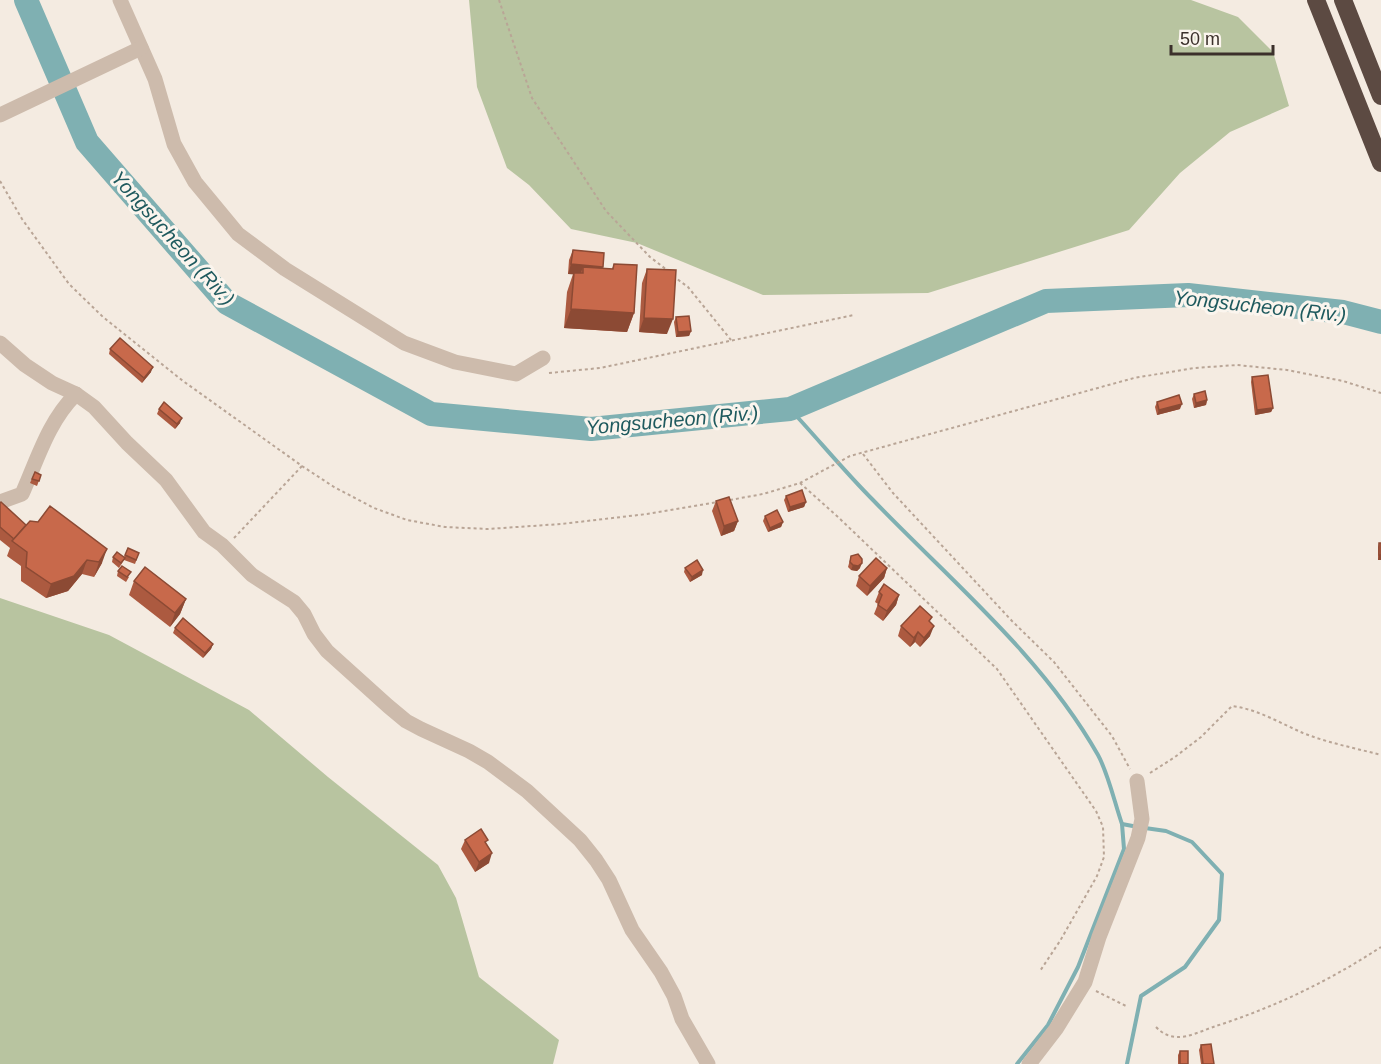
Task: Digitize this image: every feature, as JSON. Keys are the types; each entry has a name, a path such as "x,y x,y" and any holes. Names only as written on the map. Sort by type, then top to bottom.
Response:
{"highway":[{"path":"1316,0 1381,163"},
{"path":"1343,0 1381,96"}],"street":[{"path":"120,0 156,79 174,144 195,182 238,234 285,269 404,343 455,362 516,374 544,365"},
{"path":"0,115 141,48"},
{"path":"0,343 25,365 94,407 166,480 204,532 225,548 252,575 294,602 327,651 406,721 489,762 527,791 580,840 609,880 632,930 665,980 674,996 682,1019 708,1064"},
{"path":"0,502 22,494 49,430 64,406 76,394"},
{"path":"1029,1064 1056,1029 1085,982 1138,838 1142,819 1137,782"}],"path":[{"path":"499,0 532,98 606,211 650,257 688,286 731,340"},
{"path":"0,181 22,219 69,284 96,311 183,381 334,488 374,508 407,520 446,527 488,529 561,524 647,514 763,494 807,480 850,456 1134,378 1194,368 1237,365 1287,370 1342,381 1381,393"},
{"path":"544,365 600,368 854,315"},
{"path":"863,454 893,493 1082,694 1112,736 1137,782 1201,737 1232,706 1246,708 1334,743 1381,755"},
{"path":"225,548 302,466"},
{"path":"800,483 997,669 1096,811 1103,828 1104,857 1065,933 1040,971"},
{"path":"1156,1027 1162,1033 1177,1037 1253,1014 1336,975 1381,947"},
{"path":"1085,982 1101,994 1126,1006"}],"green space":[{"path":"469,0 1191,0 1238,17 1273,52 1289,106 1230,132 1180,173 1129,230 928,293 763,295 637,243 571,229 529,185 507,168 477,87"},
{"path":"0,598 109,635 249,710 438,865 456,898 479,977 559,1040 553,1064 0,1064"}],"building":[{"path":"573,250 604,253 603,267 571,264"},
{"path":"614,264 637,265 634,313 571,309 574,273 583,273 583,267 613,269"},
{"path":"647,269 676,270 673,319 644,318"},
{"path":"689,316 691,331 678,332 676,317"},
{"path":"120,338 153,367 144,378 110,349"},
{"path":"1268,375 1273,408 1257,410 1252,377"},
{"path":"1205,391 1207,400 1196,403 1194,394"},
{"path":"1179,395 1182,404 1159,410 1157,402"},
{"path":"164,402 182,418 177,424 159,409"},
{"path":"35,472 41,475 39,481 32,479"},
{"path":"802,490 806,502 790,507 786,496"},
{"path":"729,497 738,521 724,526 716,501"},
{"path":"1,502 26,525 14,539 0,527"},
{"path":"50,506 107,549 99,562 87,560 74,576 51,584 26,567 27,552 12,541 30,521 38,522"},
{"path":"777,510 783,522 770,528 765,516"},
{"path":"1379,543 1381,543 1381,555 1379,555"},
{"path":"128,548 139,553 136,560 125,555"},
{"path":"117,552 125,558 121,563 113,557"},
{"path":"858,554 862,563 858,566 853,565 850,562 851,556"},
{"path":"876,558 887,568 870,586 859,576"},
{"path":"697,560 703,570 692,577 685,568"},
{"path":"122,566 131,572 127,577 118,571"},
{"path":"145,567 186,599 175,613 134,581"},
{"path":"884,584 899,595 887,611 878,605 882,595 879,592"},
{"path":"920,606 932,617 929,621 934,626 924,638 918,632 914,638 901,626"},
{"path":"183,618 213,644 205,653 175,628"},
{"path":"481,829 492,853 479,862 465,840"},
{"path":"1211,1044 1214,1064 1203,1064 1201,1045"},
{"path":"1180,1051 1188,1051 1188,1064 1180,1064"}],"waterway":[{"name":"Yongsucheon (Riv.)","path":"26,0 87,142 227,303 431,414 591,429 790,409 1046,301 1188,295 1343,312 1381,322"},
{"path":"790,409 862,489 1023,652 1075,719 1098,755 1122,824 1138,827"},
{"path":"1017,1064 1048,1025 1078,967 1124,849 1122,824"},
{"path":"1127,1064 1141,996 1185,967 1219,920 1222,874 1192,842 1166,831 1145,828"}]}
